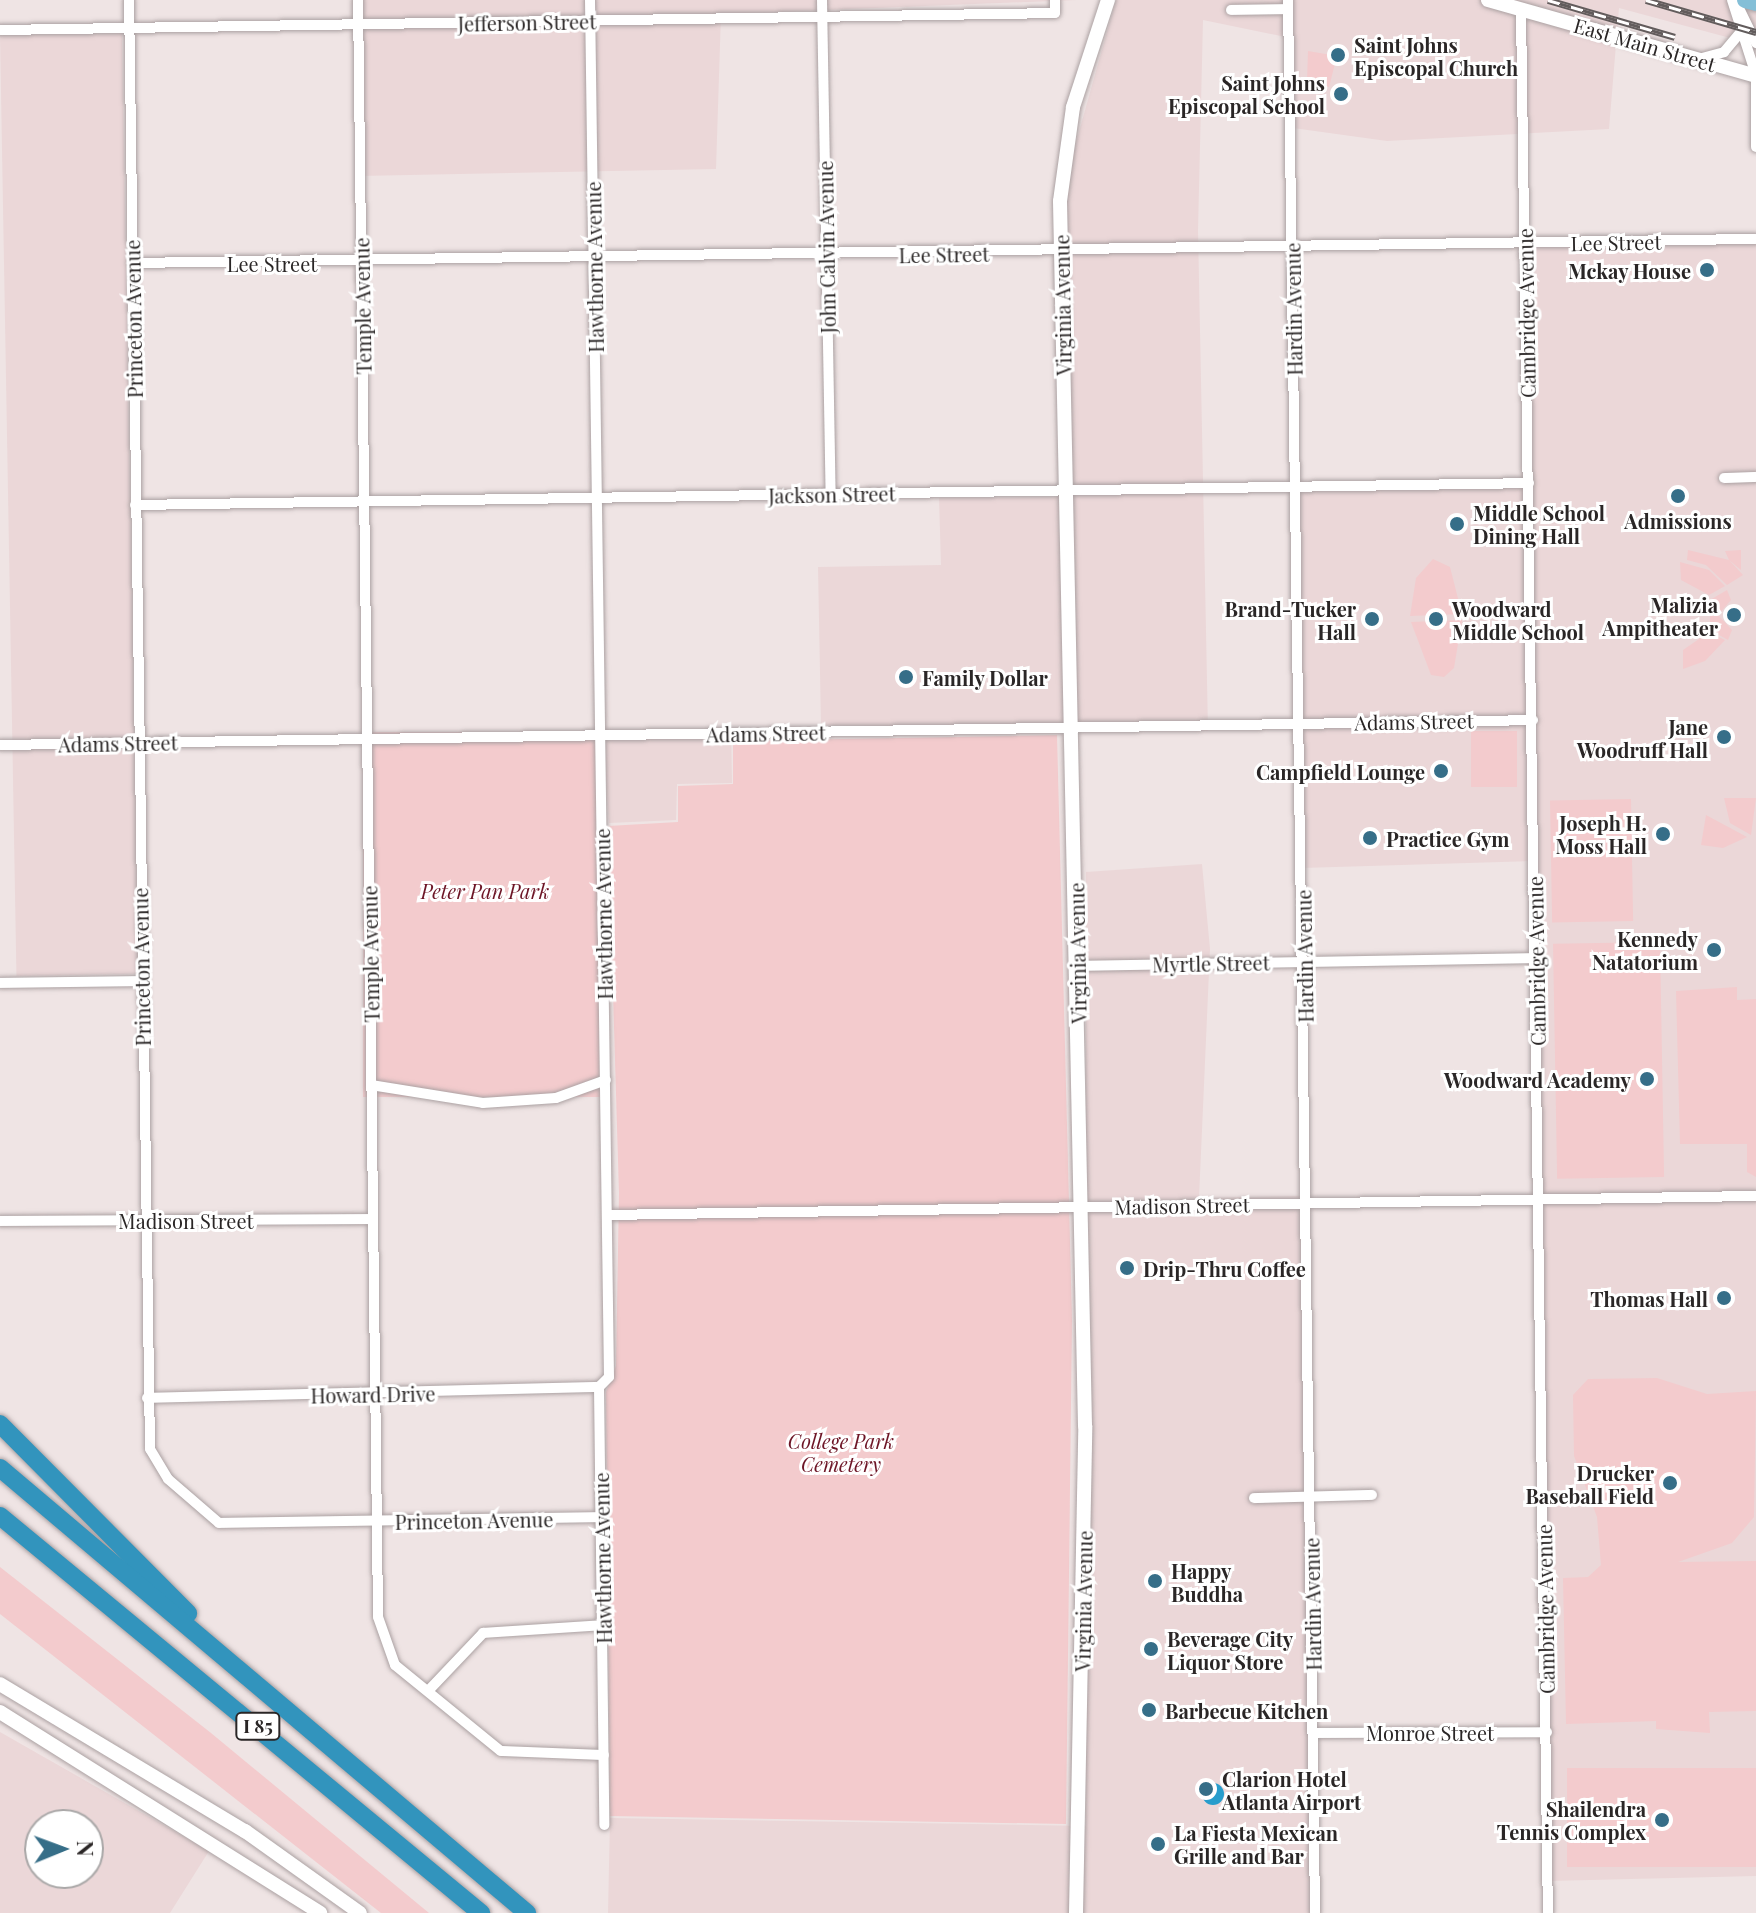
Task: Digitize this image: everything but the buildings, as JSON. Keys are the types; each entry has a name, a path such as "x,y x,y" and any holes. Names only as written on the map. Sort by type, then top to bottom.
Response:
{"highway":[{"path":"0,1424 139,1558 203,1635"},
{"name":"I 85","path":"0,1468 203,1635 527,1913"},
{"name":"I 85","path":"0,1516 481,1913"},
{"path":"0,1524 30,1543"}],"main road":[{"name":"Virginia Avenue","path":"1076,1913 1082,1207 1061,252 1066,141 1108,0"},
{"name":"East Main Street","path":"1488,0 1756,76"},
{"path":"1745,0 1756,3"},
{"path":"0,1684 245,1831 360,1913"},
{"path":"0,1712 233,1852 320,1913"}],"street":[{"name":"Princeton Avenue","path":"129,0 147,1398 156,1464 219,1523 602,1517"},
{"name":"Temple Avenue","path":"358,0 376,1522 384,1637 395,1665 501,1751 604,1755"},
{"name":"Hawthorne Avenue","path":"590,0 609,1377 599,1387 604,1825"},
{"name":"John Calvin Avenue","path":"822,0 831,494"},
{"name":"Jefferson Street","path":"0,30 1055,13 1055,0"},
{"path":"1733,0 1756,76 1756,147"},
{"path":"1733,0 1756,43"},
{"path":"1231,10 1288,5"},
{"name":"Hardin Avenue","path":"1288,5 1308,1203 1315,1913"},
{"name":"Cambridge Avenue","path":"1521,10 1548,1913"},
{"path":"1698,59 1724,52 1743,29"},
{"name":"Lee Street","path":"132,263 594,260 1756,239"},
{"path":"1724,478 1756,477"},
{"name":"Jackson Street","path":"135,505 1529,483"},
{"name":"Adams Street","path":"0,745 1533,720"},
{"name":"Myrtle Street","path":"1077,966 1536,958"},
{"path":"0,983 141,981"},
{"path":"371,1085 483,1103 556,1098 606,1080"},
{"name":"Madison Street","path":"607,1215 1756,1196"},
{"name":"Madison Street","path":"0,1221 373,1219"},
{"name":"Howard Drive","path":"147,1398 599,1387"},
{"path":"1254,1498 1372,1495"},
{"path":"429,1690 483,1633 604,1625"},
{"name":"Monroe Street","path":"1314,1733 1547,1732"}],"shaded area":[{"path":"355,0 1077,0 721,14 716,169 359,176"},
{"path":"1116,0 1756,0 1756,45 1619,8 1609,129 1387,141 1293,128 1286,37 1203,20 1198,230 1208,731 821,725 818,567 941,565 939,498 1073,497 1066,178"},
{"path":"122,33 138,974 16,976 0,35"},
{"name":"Woodward Academy","path":"1756,239 1756,1876 1548,1881 1534,861 1302,868 1296,487 1529,483 1525,243"},
{"path":"731,729 732,783 677,784 676,820 609,823 603,732"},
{"path":"1202,864 1210,949 1199,1198 1301,1196 1315,1913 608,1913 610,1818 1086,1826 1086,872"},
{"path":"0,1732 209,1851 170,1913 0,1913"}],"green space":[{"path":"1308,51 1337,56 1329,87 1307,81"},
{"path":"1688,550 1729,560 1743,575 1727,585 1706,565 1687,560"},
{"path":"1741,550 1741,570 1729,560 1725,551"},
{"path":"1433,559 1450,567 1462,614 1410,616 1416,578"},
{"path":"1680,562 1709,570 1725,586 1709,595 1681,580"},
{"path":"1727,590 1731,600 1718,615 1732,630 1728,640 1710,630 1710,600"},
{"path":"1462,620 1454,668 1444,677 1431,675 1411,622"},
{"path":"1709,632 1725,640 1705,661 1683,669 1683,650"},
{"path":"1471,731 1517,731 1517,787 1471,787"},
{"name":"Peter Pan Park","path":"363,732 603,732 603,1097 363,1097"},
{"name":"College Park Cemetery","path":"1057,735 1072,1320 1066,1824 610,1816 606,1392 616,1366 619,1193 608,826 678,822 678,786 733,784 733,741"},
{"path":"1724,798 1756,798 1751,835 1730,823"},
{"path":"1631,799 1633,921 1552,922 1550,800"},
{"path":"1706,815 1747,837 1723,848 1701,845"},
{"path":"1660,942 1664,1177 1557,1179 1553,944"},
{"path":"1737,987 1737,1000 1756,999 1756,1177 1747,1172 1747,1144 1680,1144 1676,991"},
{"path":"1657,1378 1707,1394 1756,1391 1754,1517 1732,1543 1678,1562 1756,1561 1756,1711 1709,1712 1710,1733 1656,1729 1656,1721 1566,1724 1563,1578 1588,1577 1601,1565 1597,1517 1574,1456 1573,1395 1588,1379"},
{"path":"0,1567 211,1733 429,1913 381,1913 0,1614"},
{"name":"Shailendra Tennis Complex","path":"1567,1768 1756,1768 1756,1867 1567,1867"}],"water":[{"path":"1213,1783 1221,1786 1224,1794 1221,1802 1213,1805 1205,1802 1202,1794 1205,1786"}],"railway":[{"path":"1548,0 1675,37"},
{"path":"1646,0 1756,32"}],"place":[{"name":"Saint Johns Episcopal Church","path":"1338,55"},
{"name":"Saint Johns Episcopal School","path":"1341,94"},
{"name":"Mckay House","path":"1707,270"},
{"name":"Admissions","path":"1678,496"},
{"name":"Middle School Dining Hall","path":"1457,524"},
{"name":"Malizia Ampitheater","path":"1734,615"},
{"name":"Brand-Tucker Hall","path":"1372,619"},
{"name":"Woodward Middle School","path":"1436,619"},
{"name":"Family Dollar","path":"906,677"},
{"name":"Jane Woodruff Hall","path":"1724,737"},
{"name":"Campfield Lounge","path":"1441,771"},
{"name":"Joseph H. Moss Hall","path":"1663,834"},
{"name":"Practice Gym","path":"1370,838"},
{"name":"Kennedy Natatorium","path":"1714,950"},
{"name":"Woodward Academy","path":"1647,1079"},
{"name":"Drip-Thru Coffee","path":"1127,1268"},
{"name":"Thomas Hall","path":"1724,1298"},
{"name":"Drucker Baseball Field","path":"1670,1483"},
{"name":"Happy Buddha","path":"1155,1581"},
{"name":"Beverage City Liquor Store","path":"1151,1649"},
{"name":"Barbecue Kitchen","path":"1149,1710"},
{"name":"Clarion Hotel Atlanta Airport","path":"1206,1789"},
{"name":"Shailendra Tennis Complex","path":"1662,1820"},
{"name":"La Fiesta Mexican Grille and Bar","path":"1158,1844"}]}
